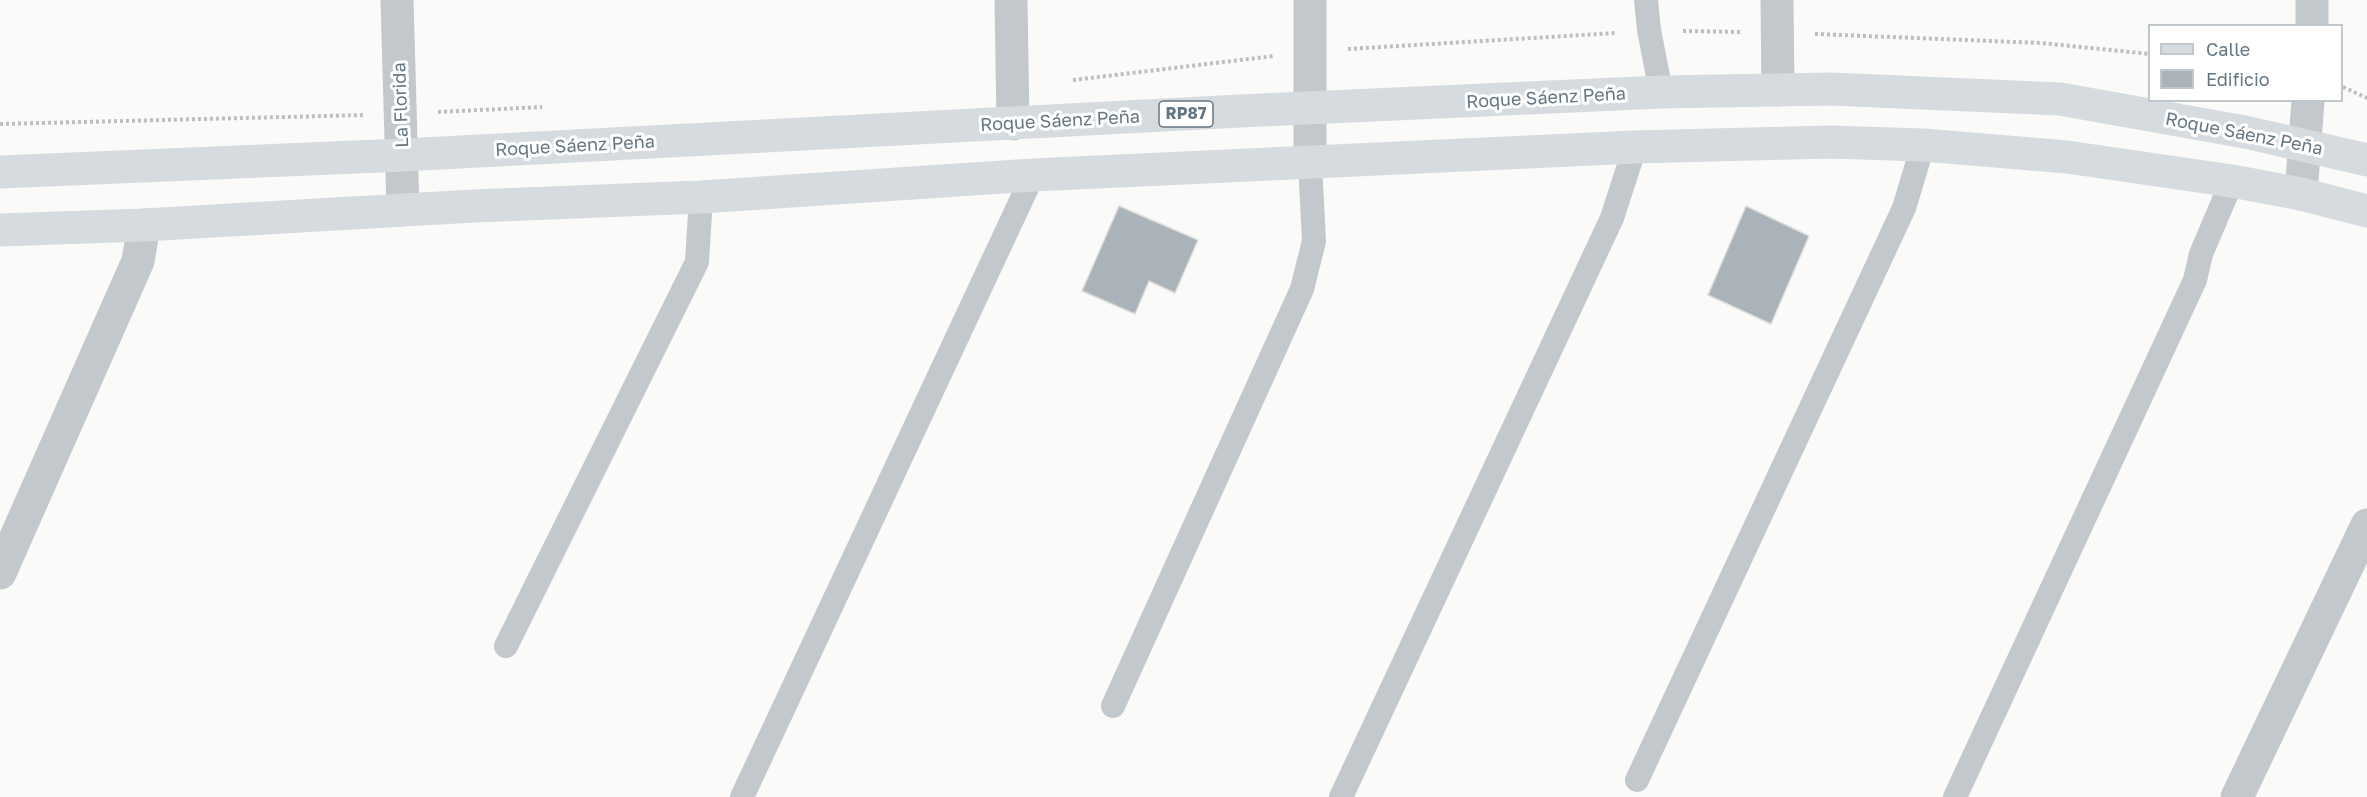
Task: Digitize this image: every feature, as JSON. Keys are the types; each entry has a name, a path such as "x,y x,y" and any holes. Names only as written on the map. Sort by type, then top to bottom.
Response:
{"main road":[{"name":"Roque Sáenz Peña","path":"0,172 403,155 1240,111 1661,92 1832,88 2060,99 2245,132 2367,160"},
{"path":"0,230 701,197 1033,175 1635,147 1830,142 1923,146 2067,157 2232,181 2301,194 2367,211"}],"street":[{"name":"La Florida","path":"397,0 403,210"},
{"path":"1011,0 1013,124"},
{"path":"1310,0 1308,109 1310,163"},
{"path":"1777,0 1778,90"},
{"path":"2312,0 2312,24"},
{"path":"2301,194 2308,102"},
{"path":"0,573 138,261 144,225"},
{"path":"2237,797 2367,525"}],"lane":[{"path":"1646,0 1649,30 1661,92"},
{"path":"1636,780 1904,208 1923,146"},
{"path":"1341,797 1612,218 1635,147"},
{"path":"1113,706 1302,289 1314,241 1310,163"},
{"path":"742,797 1033,175"},
{"path":"1955,797 2195,280 2201,254 2232,181"},
{"path":"507,646 697,262 701,197"}],"path":[{"path":"1071,80 1309,51 1649,30 2041,43 2148,54"},
{"path":"2343,86 2367,98"},
{"path":"0,124 402,114 545,107"}],"building":[{"path":"1119,206 1198,240 1175,293 1149,281 1135,314 1082,291"},
{"path":"1746,206 1809,236 1771,324 1708,295"}]}
